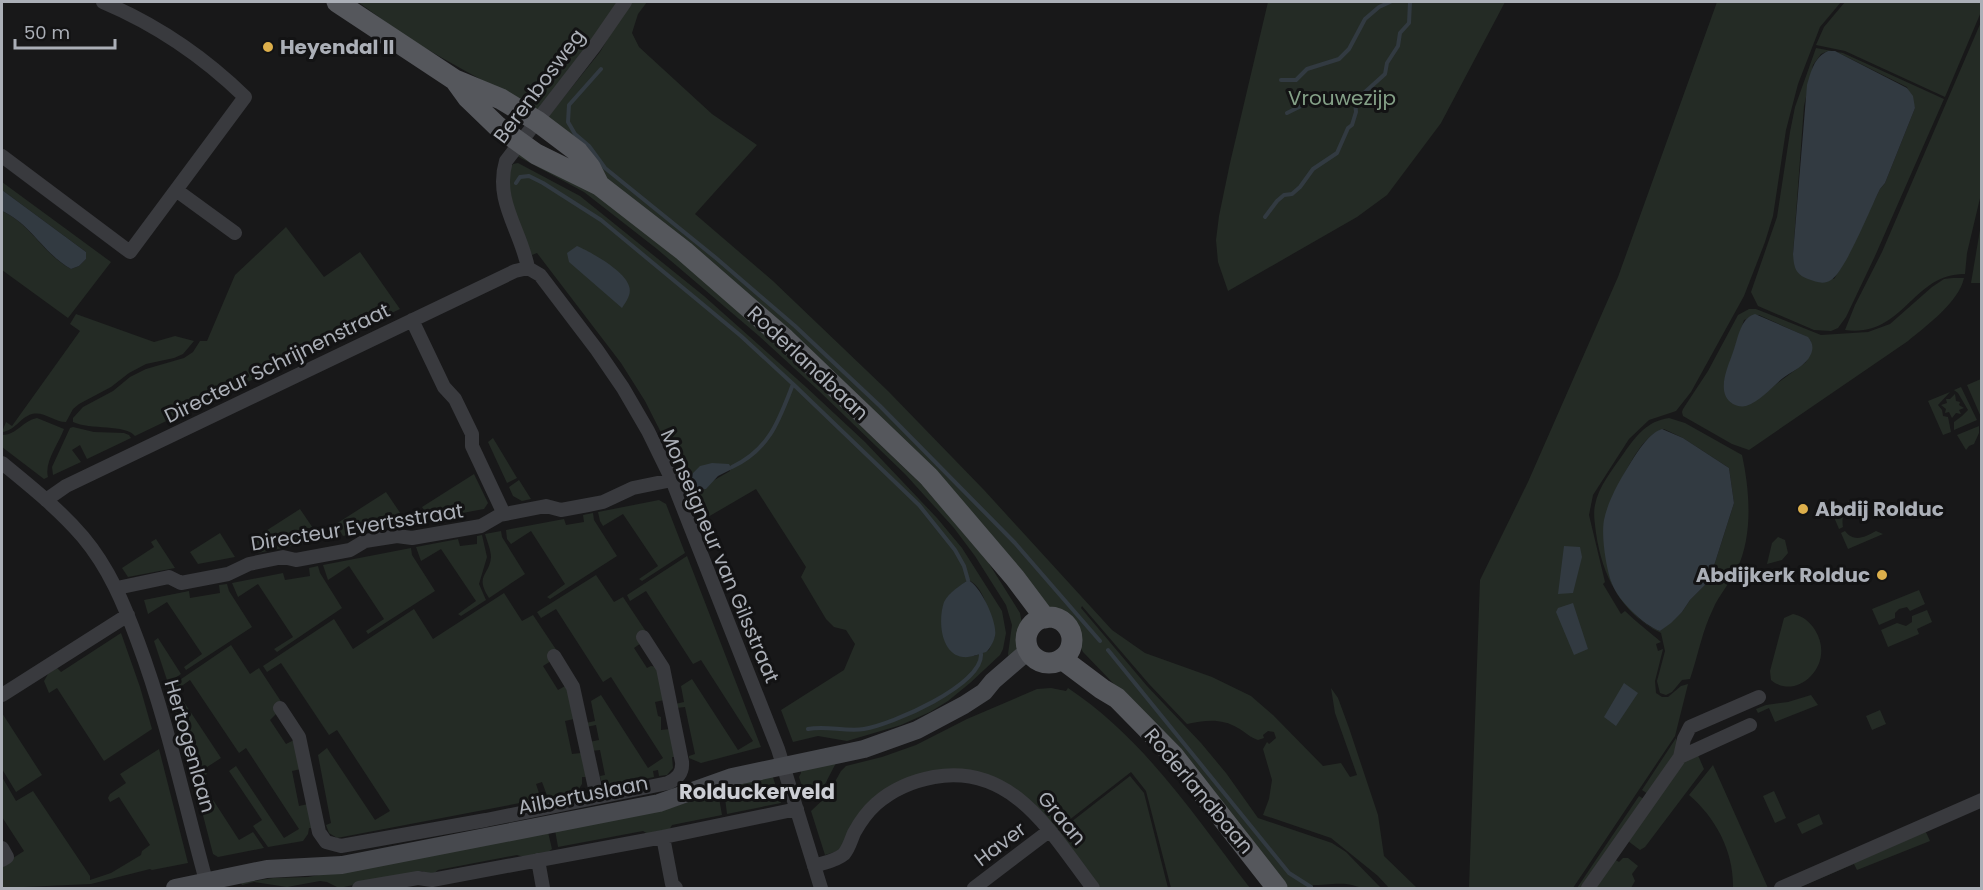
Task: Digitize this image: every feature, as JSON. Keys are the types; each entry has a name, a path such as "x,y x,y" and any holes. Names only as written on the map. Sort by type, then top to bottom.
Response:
{"main road":[{"name":"Roderlandbaan","path":"337,2 455,80 501,99 537,121 578,152 590,167 599,185"},
{"name":"Roderlandbaan","path":"455,80 480,112 536,154 599,185 684,251 826,378 929,477 963,515 1015,578 1038,622"},
{"path":"1060,620 1070,632 1066,653 1049,663 1032,655 1026,638 1038,622 1060,620"},
{"name":"Roderlandbaan","path":"1066,653 1107,682 1117,698 1173,755 1278,888"},
{"name":"Ailbertuslaan","path":"175,888 207,885 267,869 342,865 549,816 659,803 732,777 864,749 933,722 984,692 993,681 1032,655"}],"street":[{"path":"2,156 130,252 245,97 197,57 128,12 103,2"},
{"name":"Berenbosweg","path":"528,268 504,198 502,186 506,161 594,47 625,2"},
{"path":"176,190 235,233"},
{"name":"Directeur Schrijnenstraat","path":"46,500 66,486 515,271 528,268"},
{"name":"Monseigneur van Gilsstraat","path":"528,268 540,275 623,388 648,431 672,480 784,765 821,888"},
{"path":"412,320 444,387 455,399 472,434 472,446 504,514"},
{"name":"Hertogenlaan","path":"2,463 46,500 83,538 117,588 147,664 170,739 207,885"},
{"name":"Directeur Evertsstraat","path":"117,588 169,577 180,583 228,574 260,561 283,557 296,560 350,550 365,541 397,536 412,538 481,526 504,514 546,506 561,510 603,502 633,488 672,480"},
{"path":"2,695 128,615"},
{"name":"Ailbertuslaan","path":"280,708 299,737 319,832 331,844 341,846 549,816 597,797 668,783 678,776 682,767 663,668 643,637"},
{"name":"Ailbertuslaan","path":"554,656 573,687 597,797"},
{"path":"1588,888 1680,757 1684,739 1690,727 1759,697"},
{"path":"1680,757 1750,725"},
{"name":"Graan","path":"814,866 844,853 864,818 890,793 913,782 943,775 975,778 1000,786 1025,804 1093,888"},
{"path":"1781,888 1982,800"},
{"path":"358,888 410,884 418,878 432,880 663,837 797,809"},
{"name":"Haver","path":"974,888 1049,831"},
{"path":"663,837 672,884 676,888"},
{"path":"2,848 8,857 2,860"},
{"path":"538,860 543,888"}],"green space":[{"path":"358,2 620,2 538,114 418,44"},
{"path":"629,2 647,2 638,14 632,33 639,47 712,114 757,145 695,214 773,281 888,391 984,490 1112,630 1145,653 1212,677 1251,696 1323,766 1341,763 1350,777 1357,775 1335,713 1331,688 1338,698 1378,815 1384,856 1417,888 1389,888 1378,876 1331,838 1263,815 1269,799 1272,780 1263,749 1267,742 1269,744 1276,738 1274,732 1268,731 1263,735 1264,738 1258,740 1220,721 1187,724 1082,606 1081,608 1147,686 1226,773 1258,818 1332,843 1346,852 1381,888 1338,884 1313,885 1312,888 1283,888 1163,735 1083,652 1080,647 1079,634 1067,615 1047,609 1022,581 544,122 600,52"},
{"name":"Vrouwezijp","path":"1268,2 1505,2 1441,123 1387,195 1357,217 1228,291 1218,262 1216,240 1219,216"},
{"path":"1717,2 1841,2 1820,27 1798,84 1786,130 1773,216 1744,296 1691,392 1676,411 1649,420 1629,439 1593,495 1589,515 1605,582 1603,584 1621,614 1625,611 1661,642 1656,644 1658,651 1663,649 1655,681 1656,693 1662,697 1668,697 1681,686 1688,684 1675,736 1573,888 1469,888 1480,580 1528,482 1618,277"},
{"path":"1845,2 1981,2 1981,12 1945,97 1845,51 1816,45 1824,27"},
{"path":"1981,22 1981,194 1967,253 1965,274 1947,276 1932,283 1895,316 1881,324 1865,330 1845,330 1882,252"},
{"path":"1816,48 1832,51 1821,54 1813,65 1804,106 1793,254 1834,279 1885,183 1915,108 1907,87 1837,52 1944,99 1846,317 1838,328 1831,331 1814,330 1758,306 1751,292 1777,217 1795,107"},
{"path":"523,149 569,174 677,255 894,452 988,562 1020,613 1022,624 1019,650 1009,658 1012,625 1006,605 975,556 954,528 905,474 759,336 657,249 584,192 517,156"},
{"path":"518,163 580,196 704,296 865,442 937,518 962,548 1002,611 1006,633 1000,655 948,701 901,725 847,741 818,736 793,742 781,710 844,670 855,644 846,630 834,627 826,619 801,577 806,567 756,489 701,521 680,470 645,401 621,363 537,253 532,255 510,196 509,173 513,164","holes":["724,464 729,464 730,471 697,490 692,482","968,580 979,589 983,596 995,636 989,650 974,656 950,594"]},
{"path":"2,182 111,262 68,318 2,270 2,211 21,223 52,255 71,269 79,266 86,259 86,252 2,190"},
{"path":"1981,224 1981,283 1971,283"},
{"path":"286,227 324,277 360,252 400,309 135,436 116,428 73,422 73,418 83,407 113,391 130,377 146,369 184,358 193,352 200,341 207,341 235,275"},
{"path":"1964,278 1956,296 1932,321 1908,341 1749,450 1732,444 1683,416 1683,409 1708,371 1738,315 1749,309 1756,309 1821,335 1868,332 1890,324 1944,279","holes":["1759,315 1811,341 1806,362 1749,404 1727,372 1744,320"]},
{"path":"76,314 154,342 175,336 194,341 183,354 146,364 129,373 111,387 79,404 73,409 66,422 36,413 2,432 6,422 12,426 80,331 70,324"},
{"path":"1981,379 1981,417 1967,385"},
{"path":"1961,387 1977,420 1954,430 1954,422 1968,410 1954,390"},
{"path":"1950,392 1938,405 1943,416 1948,417 1951,432 1943,435 1928,401"},
{"path":"1955,394 1956,401 1960,402 1959,405 1964,408 1959,410 1961,414 1956,413 1952,418 1949,412 1945,413 1946,409 1941,405 1947,403 1946,399 1950,399"},
{"path":"37,418 64,429 48,465 48,477 44,479 2,447 2,435 12,433"},
{"path":"1669,418 1685,423 1742,455 1748,498 1746,542 1737,569 1709,617 1690,679 1682,680 1672,692 1666,695 1660,693 1657,681 1665,651 1661,633 1645,623 1660,631 1682,612 1706,584 1734,503 1729,468 1683,438 1664,429 1649,437 1632,460 1618,486 1609,512 1605,540 1612,585 1603,564 1596,533 1594,512 1597,498 1606,478 1633,441 1648,426"},
{"path":"1979,426 1979,433 1974,444 1966,450 1957,435"},
{"path":"70,428 94,432 124,433 131,438 87,459 80,445 72,450 81,462 53,475 52,467"},
{"path":"493,438 517,478 507,483 488,442"},
{"path":"474,474 488,503 484,509 430,519 422,507"},
{"path":"519,480 531,499 522,501 513,496 509,487"},
{"path":"386,492 407,523 343,536 336,524"},
{"path":"1854,499 1856,504 1845,513 1843,527 1839,529 1831,510"},
{"path":"659,500 666,504 685,553 642,581 639,579 658,566 623,514 603,526 598,512"},
{"path":"300,509 321,540 258,553 250,541"},
{"path":"593,513 594,520 617,556 550,599 547,597 565,584 531,531 511,544 507,539 506,530 564,519 566,525 584,522 583,515"},
{"path":"501,531 502,537 525,574 489,598 483,584 491,557 485,534"},
{"path":"1845,531 1856,538 1876,531 1883,534 1848,549 1841,533"},
{"path":"220,533 235,557 198,564 190,552"},
{"path":"482,535 487,557 479,584 486,600 461,616 458,614 476,601 441,549 421,561 416,547 458,539 460,546 477,544 477,536"},
{"path":"1778,537 1785,540 1788,553 1782,560 1767,564 1772,543"},
{"path":"156,539 175,568 128,577 122,568 154,547 151,542"},
{"path":"411,548 412,555 435,591 368,634 366,631 384,619 349,566 328,580 323,565"},
{"path":"687,556 761,747 701,763 689,758 695,754 685,707 676,708 675,704 684,702 681,686 692,679 738,750 753,741 701,660 693,664 646,591 630,601 627,595"},
{"path":"318,566 342,608 277,652 274,649 293,637 258,584 238,597 232,583 283,573 285,580 310,576 309,568"},
{"path":"596,575 614,602 623,597 647,633 641,643 634,648 647,668 657,667 664,700 655,702 658,716 661,717 661,730 670,729 676,757 672,757 673,768 667,775 659,776 658,770 653,771 654,777 610,786 601,781 600,776 605,775 600,750 591,751 589,742 599,740 596,725 586,727 586,723 595,721 591,701 601,695 648,768 663,758 611,677 603,682 556,609 541,618 537,612"},
{"path":"227,584 252,627 186,670 184,667 202,654 167,602 148,614 144,600 189,591 190,598 220,593 219,585"},
{"path":"1919,590 1925,604 1910,611 1907,607 1899,609 1895,613 1895,618 1879,625 1872,609"},
{"path":"1616,591 1637,617 1635,615"},
{"path":"504,593 522,621 533,615 557,651 551,661 543,666 558,690 567,685 574,719 565,721 572,754 581,753 586,777 582,777 582,784 577,792 548,798 542,782 536,784 541,799 337,838 329,833 326,825 331,823 318,755 327,748 375,820 390,811 337,730 329,735 281,663 267,672 263,666 334,619 353,649 414,609 433,639"},
{"path":"1927,610 1932,622 1917,629 1919,634 1888,647 1881,630 1897,623 1906,626 1912,622 1912,616"},
{"path":"1793,614 1806,620 1815,630 1820,643 1821,656 1811,676 1802,683 1781,686 1771,680 1770,671 1784,618"},
{"path":"121,633 152,729 104,761 57,688 49,693 44,681 48,674 57,668 61,672"},
{"path":"158,638 181,674 168,683 154,641"},
{"path":"231,645 250,674 259,668 284,706 270,720 286,744 296,742 301,769 292,771 299,806 308,804 313,828 309,828 303,841 268,847 253,826 262,820 229,771 236,766 284,838 299,829 246,748 239,753 190,680 176,690 221,758 204,769 207,774 194,782 168,688"},
{"path":"1051,688 1066,691 1068,688 1121,730 1167,780 1250,888 1171,888 1146,791 1131,772 1055,831 1006,784 909,779 841,850 825,855 811,811 827,796 846,766 916,745 967,719 1037,689"},
{"path":"1811,695 1818,705 1775,722 1769,708 1758,713 1756,709 1766,705 1788,702"},
{"path":"1880,710 1886,724 1872,730 1866,716"},
{"path":"2,713 42,775 16,792 2,769"},
{"path":"1676,738 1679,751 1648,794 1642,790"},
{"path":"159,749 188,863 150,869 91,884 2,888 2,865 24,851 2,817 2,777 16,801 33,791 90,876 90,880 111,873 141,855 142,851 150,845 119,797 110,802 108,798 126,783 120,774"},
{"path":"1697,753 1704,769 1645,847 1640,850 1628,841 1686,757"},
{"path":"836,763 824,786 813,800 808,794 805,795 799,777 800,768"},
{"path":"1713,765 1768,888 1733,888 1733,875 1727,849 1715,825 1689,795"},
{"path":"772,774 781,803 727,814 724,790"},
{"path":"1130,776 1144,793 1168,888 1101,888 1057,833"},
{"path":"206,789 239,840 253,832 264,848 218,857 213,854 197,792"},
{"path":"1774,791 1786,818 1775,823 1763,796"},
{"path":"718,792 722,815 672,825 669,830 648,834 643,831 558,847 555,830 674,807"},
{"path":"1639,796 1645,800 1582,888 1577,888"},
{"path":"1819,814 1823,824 1802,834 1797,824"},
{"path":"1925,830 1930,841 1857,870 1854,864 1798,888 1792,888"},
{"path":"548,832 552,849 540,855 530,857 517,855 438,870 431,876 422,871 339,888 320,881 287,887 254,882 242,885 241,883 273,878 308,877"},
{"path":"1623,858 1628,858 1638,866 1632,874 1635,881 1631,888 1593,888 1614,859 1619,862"}],"shaded area":[{"path":"1828,51 1835,51 1907,88 1913,96 1915,108 1885,183 1850,252 1837,275 1823,283 1800,275 1795,266 1793,254 1807,85 1816,61"},
{"path":"2,190 86,252 86,259 79,266 71,269 61,263 21,223 2,211"},
{"path":"577,246 607,263 626,280 630,292 622,308 569,262 567,253"},
{"path":"1755,314 1808,337 1812,349 1806,362 1751,404 1739,406 1728,399 1724,380 1740,330 1746,320"},
{"path":"1662,429 1683,438 1729,468 1734,503 1706,584 1682,612 1660,631 1639,618 1615,590 1608,570 1603,534 1606,512 1619,482 1645,442"},
{"path":"712,463 729,464 732,469 718,476 706,489 697,490 691,475 700,466"},
{"path":"1564,546 1580,547 1582,557 1573,593 1558,594"},
{"path":"968,580 983,596 994,622 995,636 986,652 963,657 949,650 945,643 941,617 946,598"},
{"path":"1573,603 1588,649 1574,655 1556,612 1558,608"},
{"path":"1624,683 1638,693 1616,726 1604,717"}],"waterway":[{"path":"1281,80 1296,80 1307,69 1339,59 1349,49 1365,19 1379,7 1390,2"},
{"name":"Vrouwezijp","path":"1265,217 1277,201 1284,195 1292,194 1313,169 1337,153 1348,128 1352,125 1356,112 1355,101 1385,74 1387,63 1398,46 1400,33 1409,23 1410,2"},
{"path":"601,69 569,105 568,122 575,134 589,146 605,168 795,326 880,406 1015,543 1100,641"},
{"path":"1287,113 1307,103 1329,99 1355,101"},
{"path":"516,183 520,177 529,176 601,220 741,336 919,505 955,550 964,566 968,580"},
{"path":"732,467 756,452 772,432 793,384"},
{"path":"1108,650 1289,873 1311,887"},
{"path":"808,729 864,729 913,712 933,702 967,678 978,666 981,654"}],"place":[{"name":"Heyendal II","path":"268,47"},
{"name":"Abdij Rolduc","path":"1803,509"},
{"name":"Abdijkerk Rolduc","path":"1882,575"}],"district":[{"name":"Rolduckerveld","path":"757,792"}]}
